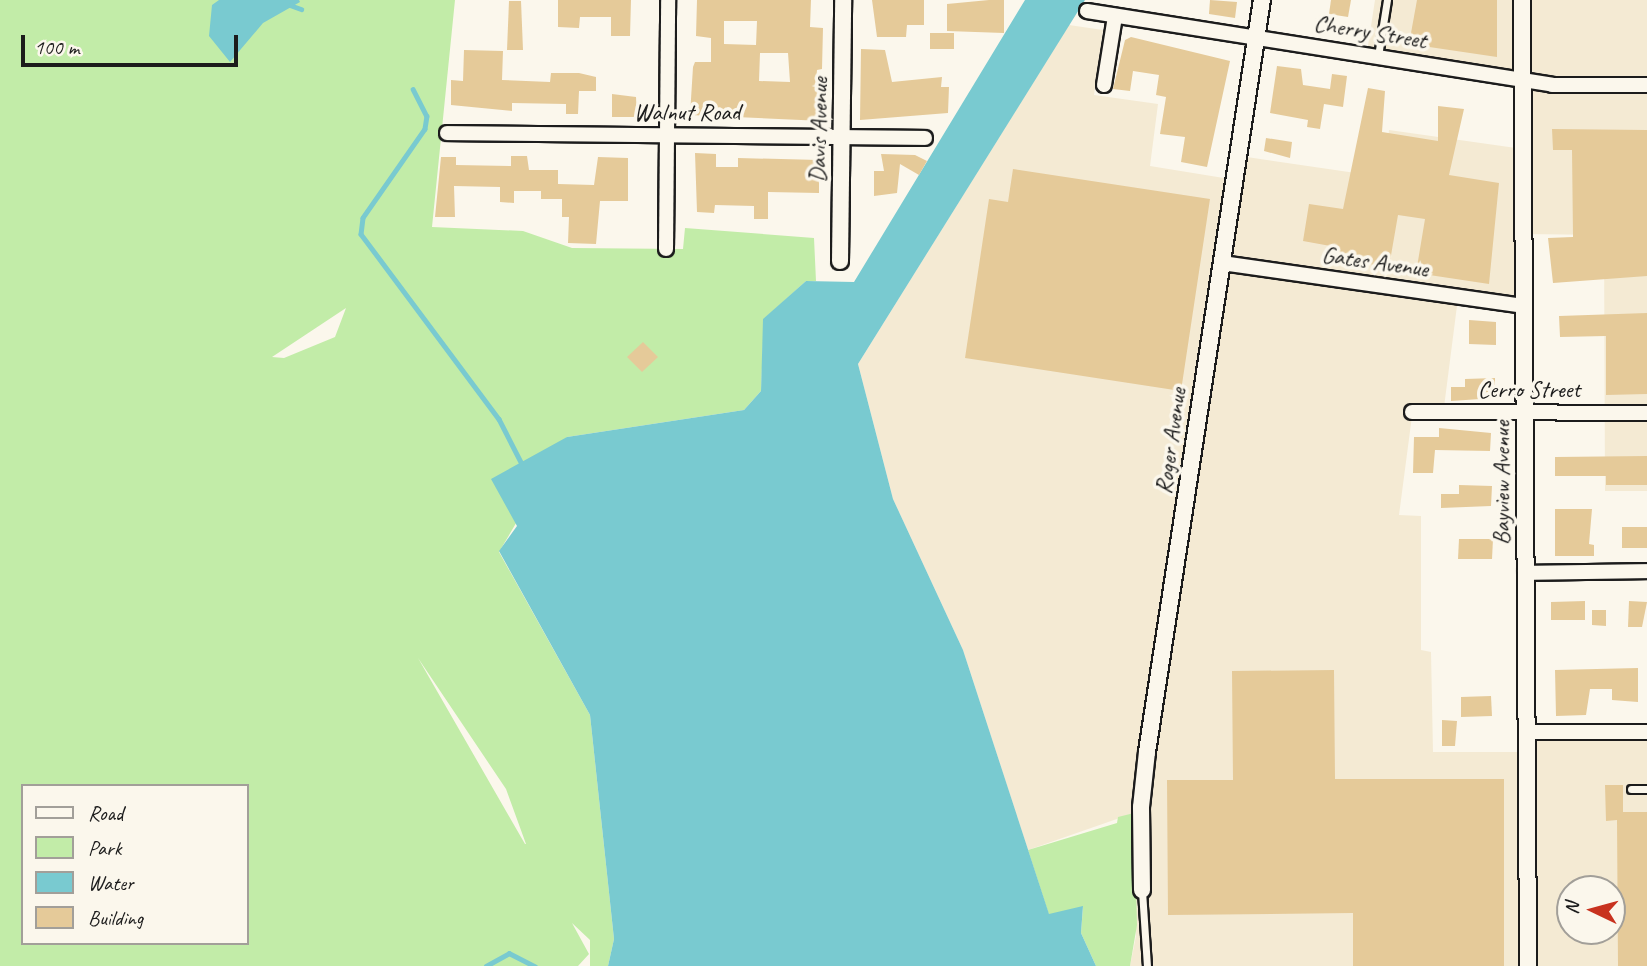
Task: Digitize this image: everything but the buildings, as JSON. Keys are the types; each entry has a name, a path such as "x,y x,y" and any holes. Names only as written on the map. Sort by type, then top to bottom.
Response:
{"street":[{"path":"666,249 668,0"},
{"name":"Davis Avenue","path":"840,261 843,0"},
{"name":"Roger Avenue","path":"1142,890 1141,807 1147,752 1262,0"},
{"name":"Bayview Avenue","path":"1522,0 1528,966"},
{"name":"Cherry Street","path":"1087,11 1552,85 1647,85"},
{"path":"1104,85 1115,16"},
{"name":"Walnut Road","path":"447,133 925,138"},
{"name":"Gates Avenue","path":"1222,262 1523,306"},
{"name":"Cerro Street","path":"1412,412 1647,413"},
{"path":"1525,573 1647,571"},
{"path":"1527,732 1647,732"}],"lane":[{"path":"1378,56 1387,0"},
{"path":"1631,789 1647,789"},
{"path":"1142,890 1147,966"}],"shaded area":[{"path":"1375,0 1647,0 1647,491 1605,491 1604,235 1524,234 1525,308 1458,298 1443,415 1412,416 1399,515 1421,516 1421,650 1431,652 1433,752 1527,752 1528,735 1647,734 1647,966 1130,966 1136,936 1134,813 1028,850 963,650 893,499 858,364 1069,25 1103,30 1094,95 1158,104 1150,166 1236,180 1240,156 1383,177 1389,130 1523,149 1523,76 1367,52"}],"green space":[{"path":"0,0 455,0 432,227 523,231 572,248 683,249 685,228 814,238 816,281 806,281 764,319 761,391 744,410 567,437 499,552 590,715 614,939 608,966 590,966 590,940 572,923 589,954 578,966 0,966","holes":["346,308 335,337 284,358 272,357","418,658 506,789 526,844 525,844"]},
{"path":"1134,813 1137,925 1130,966 1096,966 1081,933 1083,907 1049,915 1028,850 1117,823 1118,817"}],"water":[{"path":"219,0 300,2 263,23 230,62 209,36 212,5"},
{"path":"1025,0 1085,0 858,364 893,499 963,650 1049,914 1083,906 1081,933 1096,966 608,966 614,939 590,715 499,551 517,526 491,479 567,437 744,410 761,391 763,319 806,281 854,282"}],"waterway":[{"path":"290,5 301,9"},
{"path":"413,89 427,116 425,129 363,218 361,234 499,419 521,462"},
{"path":"486,966 509,953 535,966"}]}
